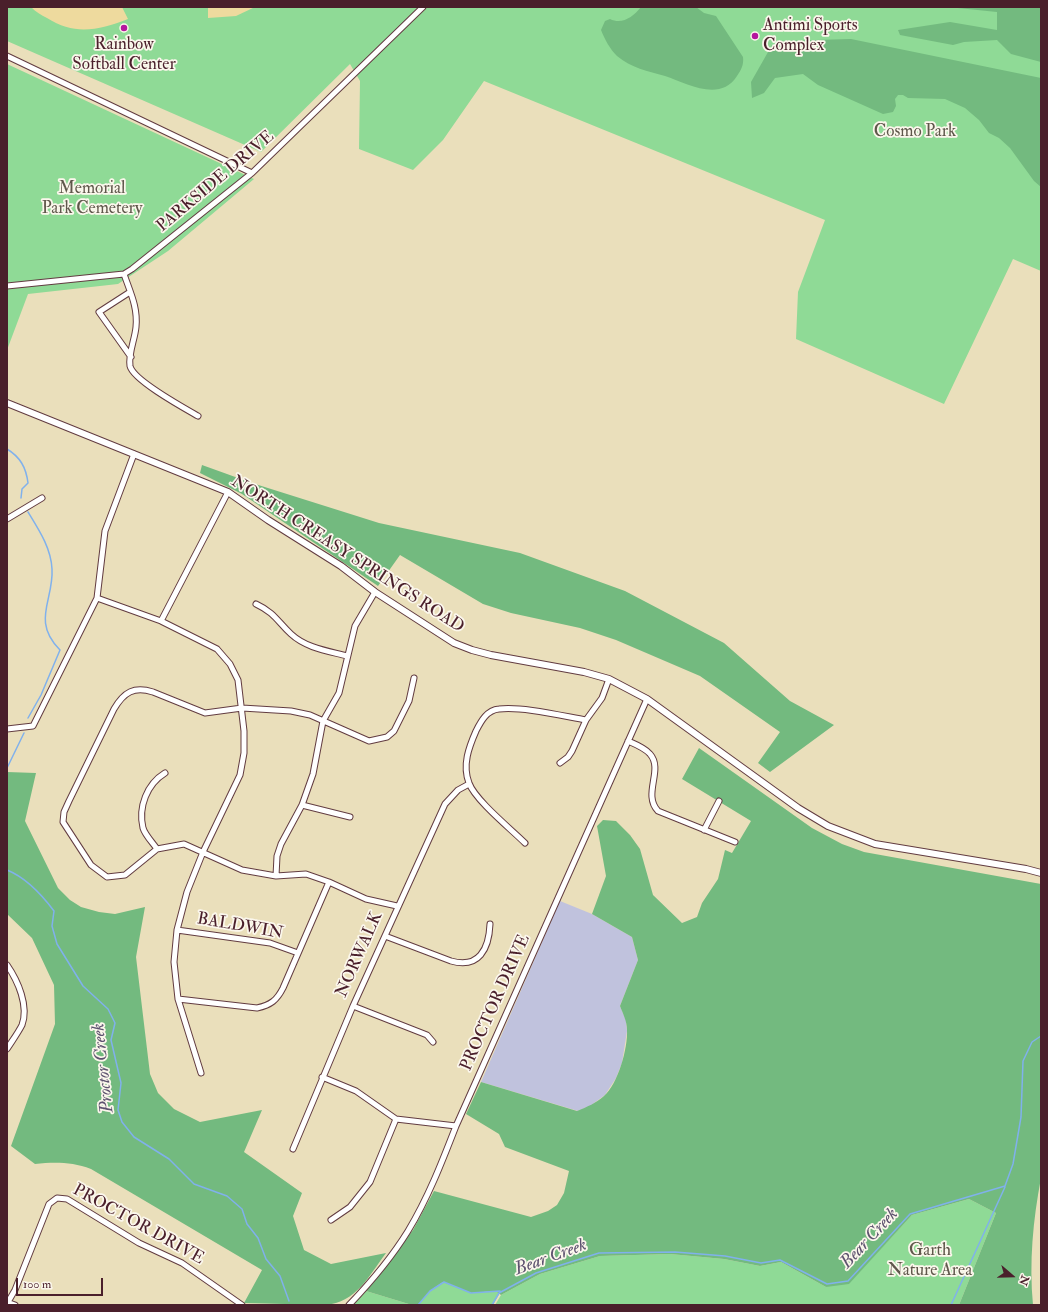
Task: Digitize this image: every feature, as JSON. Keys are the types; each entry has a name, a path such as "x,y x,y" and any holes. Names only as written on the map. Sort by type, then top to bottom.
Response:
{"street":[{"name":"PARKSIDE DRIVE","path":"7,286 124,274 132,270 252,174 423,7"},
{"path":"7,56 252,174"},
{"path":"124,274 137,309 136,327 130,366 135,375 146,384 198,416"},
{"path":"130,292 99,312 131,357"},
{"name":"NORTH CREASY SPRINGS ROAD","path":"7,403 228,492 268,520 341,566 375,592 439,634 472,650 584,672 609,679 647,698 798,808 828,826 875,844 1026,868 1041,873"},
{"path":"7,729 34,726 97,598 105,531 134,454"},
{"path":"161,621 228,492"},
{"path":"7,519 42,498"},
{"path":"276,876 277,856 281,844 302,805 313,774 323,721 339,693 344,677 354,626 375,592"},
{"path":"97,598 161,621 217,649 230,664 238,680 242,708 244,753 240,775 203,852 187,892 176,930 174,962 178,999 201,1073"},
{"path":"256,604 270,610 292,635 306,643 347,656"},
{"path":"397,906 366,898 306,874 276,876 242,870 184,844 157,849 125,874 107,877 92,865 63,822 64,812 120,699 126,693 137,689 153,692 204,713 242,708 291,711 310,715 369,741 387,737 394,731 409,701 414,678"},
{"path":"560,763 568,757 572,751 586,720 602,698 609,679"},
{"name":"PROCTOR DRIVE","path":"349,1305 366,1288 407,1232 432,1184 456,1126 647,698"},
{"path":"525,843 480,799 469,784 466,768 468,753 481,721 488,712 498,709 514,709 586,720"},
{"path":"628,741 647,750 654,758 655,765 651,801 654,807 664,814 735,842"},
{"path":"157,849 143,829 140,811 146,796 157,779 165,773"},
{"name":"NORWALK","path":"293,1149 322,1077 397,906 445,804 458,790 469,784"},
{"path":"704,830 719,801"},
{"path":"302,805 350,817"},
{"path":"178,999 257,1008 266,1006 278,998 329,882"},
{"path":"385,936 460,964 469,963 482,954 490,937 490,924"},
{"name":"BALDWIN","path":"176,930 270,943 298,953"},
{"path":"7,966 13,974 19,988 24,1010 22,1024 7,1049"},
{"path":"353,1006 427,1035 433,1042"},
{"path":"322,1077 356,1091 396,1119 456,1126"},
{"path":"331,1220 350,1207 370,1182 396,1119"},
{"name":"PROCTOR DRIVE","path":"8,1302 15,1290 49,1204 57,1198 66,1199 139,1243 182,1263 242,1305"},
{"path":"8,1302 15,1305"}],"shaded area":[{"path":"560,901 592,914 632,937 638,960 620,1006 626,1020 627,1031 622,1063 616,1078 605,1095 590,1106 578,1111 481,1082"}],"green space":[{"name":"Cosmo Park","path":"7,7 1041,7 1041,271 1013,259 944,404 796,339 798,292 825,220 484,81 443,140 413,170 359,149 360,81 350,64 261,152 7,41"},
{"path":"641,7 696,7 704,13 716,16 743,57 742,67 737,76 730,84 722,88 712,90 702,89 640,69 622,60 610,47 601,30 605,21 610,19 619,21 627,19"},
{"path":"948,7 1041,7 1041,62 1011,54 997,40 964,42 953,45 900,35 898,30 950,22 997,30 997,12"},
{"path":"851,39 1041,78 1041,187 1034,181 1010,148 999,138 989,133 979,120 965,108 945,99 908,98 903,95 898,95 895,99 896,106 893,112 883,114 818,85 803,74 775,78 764,93 752,98 751,82 772,45 781,41"},
{"name":"Memorial Park Cemetery","path":"7,64 254,179 168,251 118,284 28,294 7,350"},
{"path":"202,465 252,483 379,523 520,553 625,591 724,643 790,701 834,725 770,772 758,763 780,732 700,676 616,640 580,628 511,613 483,604 400,555 378,586 242,494 200,473"},
{"path":"699,748 812,828 842,844 864,852 1041,884 1041,1178 1032,1241 1031,1273 1033,1305 959,1305 996,1213 969,1199 912,1215 849,1284 826,1287 781,1262 760,1266 724,1259 670,1254 600,1256 540,1274 501,1295 496,1291 471,1293 443,1282 430,1291 418,1305 412,1305 366,1291 413,1230 434,1191 531,1217 548,1211 557,1205 564,1193 569,1171 505,1147 499,1134 466,1114 481,1082 577,1111 598,1101 614,1083 624,1056 627,1038 627,1027 620,1006 638,960 632,937 592,914 606,876 597,826 603,820 616,821 630,835 640,849 653,895 682,923 697,917 702,903 718,879 725,850 732,853 751,821 682,779"},
{"path":"7,772 36,773 25,821 58,888 70,900 81,907 99,912 115,914 145,907 136,957 150,1074 158,1093 174,1109 200,1122 262,1110 244,1152 302,1193 293,1216 304,1250 331,1264 386,1253 361,1287 354,1294 336,1303 325,1305 244,1303 262,1270 91,1169 63,1163 35,1164 11,1146 55,1024 54,985 32,938 7,914"},
{"name":"Garth Nature Area","path":"969,1199 996,1213 959,1305 495,1305 501,1295 540,1274 600,1256 670,1254 724,1259 760,1266 781,1262 826,1287 886,1243 912,1215"},
{"path":"444,1282 471,1293 501,1291 493,1305 418,1305 430,1291"},
{"path":"366,1291 412,1305 349,1305"}],"sand":[{"path":"31,7 122,7 128,19 97,28 77,29 57,24 41,15"},
{"path":"208,7 255,7 236,16 208,18"}],"waterway":[{"name":"Proctor Creek","path":"7,449 19,459 26,472 28,483 22,489 21,498"},
{"name":"Proctor Creek","path":"28,512 44,539 51,561 52,580 45,620 51,639 60,650 41,695 28,718"},
{"name":"Proctor Creek","path":"7,768 24,733"},
{"name":"Proctor Creek","path":"7,870 14,873 34,888 54,911 52,926 57,944 83,986 108,1009 115,1023 111,1040 121,1083 118,1110 122,1122 134,1137 169,1159 194,1184 227,1196 242,1209 247,1224 258,1238 266,1259 280,1276 289,1301"},
{"name":"Bear Creek","path":"492,1305 499,1293 536,1273 599,1253 675,1252 725,1256 761,1263 780,1260 827,1284 848,1281 910,1214 1005,1186 1013,1164 1021,1117 1023,1061 1032,1042 1041,1036"},
{"path":"951,1305 1005,1187"},
{"name":"Proctor Creek","path":"418,1305 430,1291 444,1282 471,1293 500,1291"}],"place":[{"name":"Rainbow Softball Center","path":"124,28"},
{"name":"Antimi Sports Complex","path":"755,36"}]}
